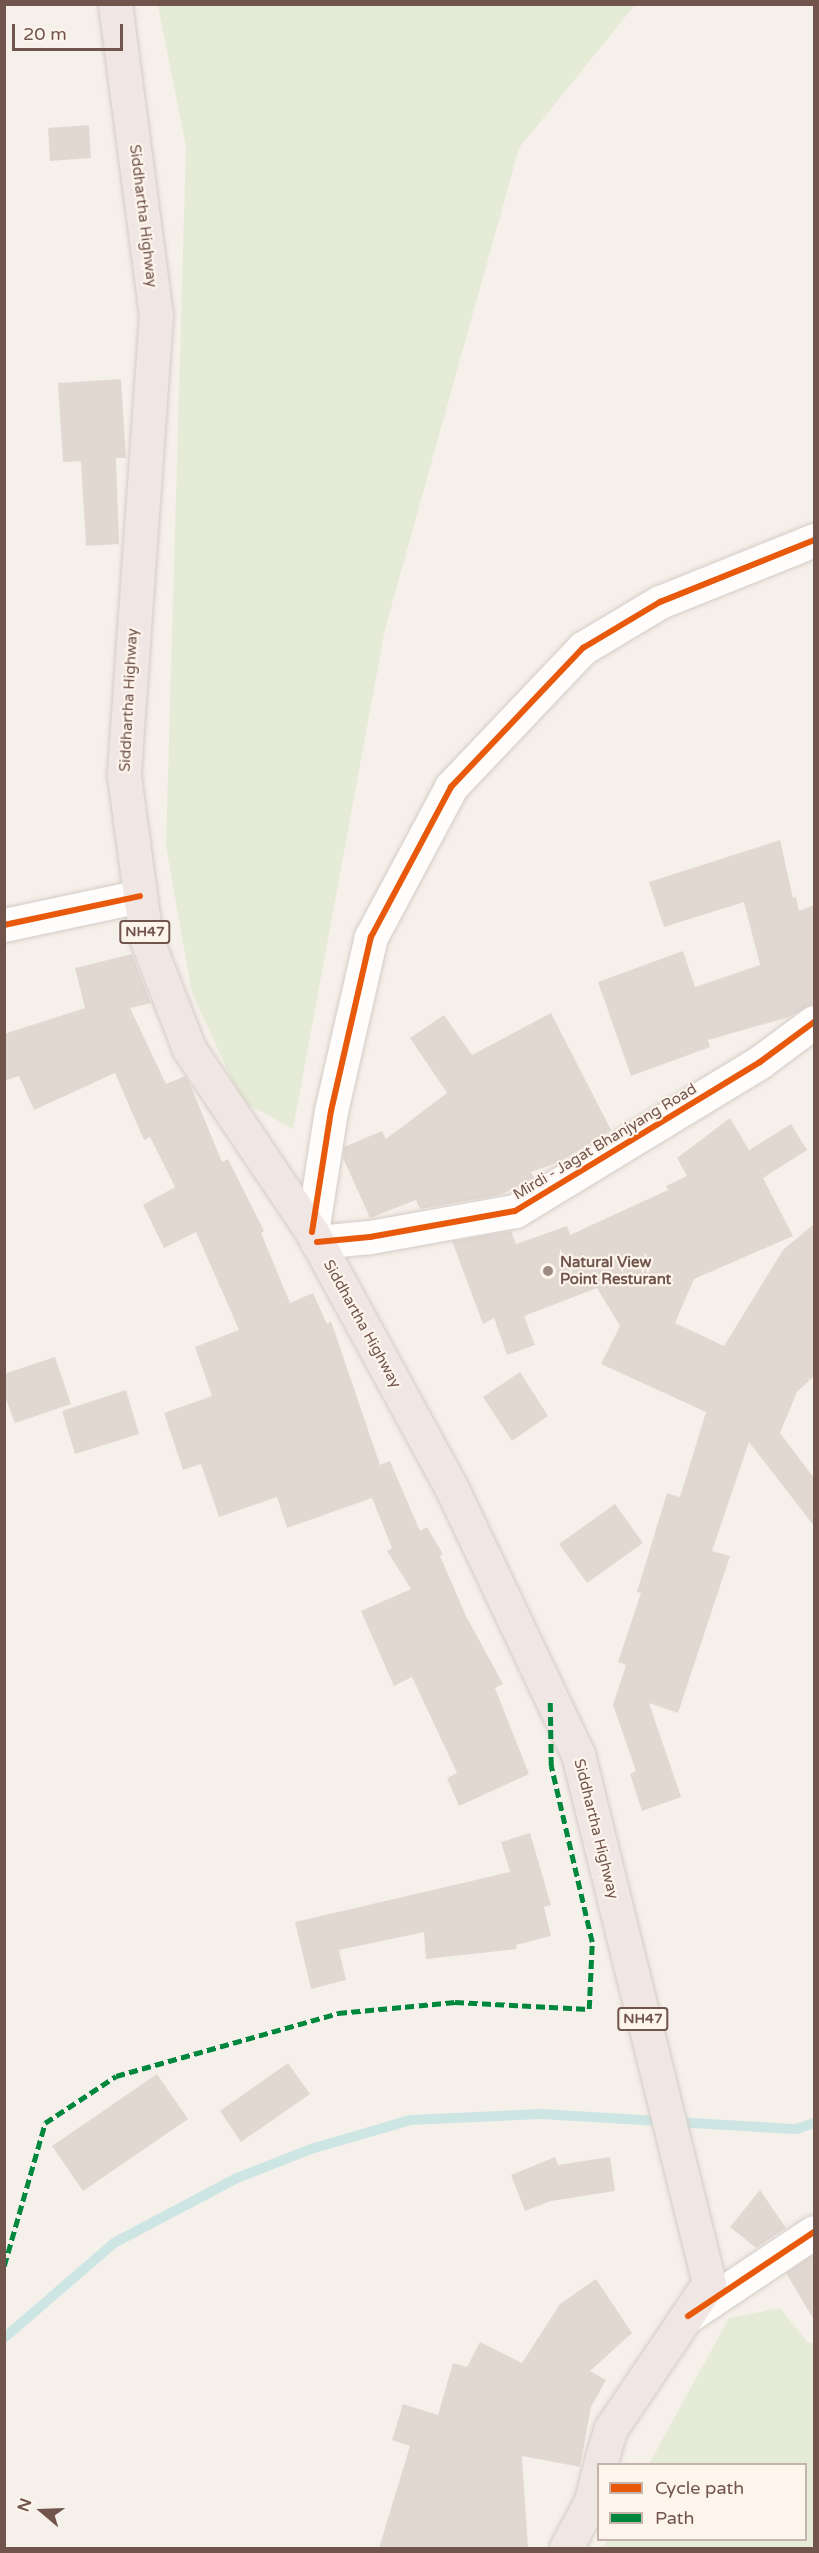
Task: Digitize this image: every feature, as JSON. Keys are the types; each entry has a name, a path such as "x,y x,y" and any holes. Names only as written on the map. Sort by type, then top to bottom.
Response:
{"highway":[{"name":"Siddhartha Highway","path":"115,4 156,314 124,776 146,938 189,1049 314,1237 452,1490 578,1754 709,2283 610,2430 600,2463"},
{"path":"566,2548 591,2501 597,2476"}],"street":[{"path":"314,1237 331,1111 371,937 451,787 584,648 660,602 814,540"},
{"path":"4,925 140,896"},
{"name":"Mirdi - Jagat Bhanjyang Road","path":"314,1237 370,1237 515,1211 759,1062 814,1022"},
{"path":"688,2316 814,2232"}],"green space":[{"path":"158,5 635,5 519,148 385,629 293,1129 242,1101 192,993 166,846 186,147"},
{"path":"780,2308 808,2343 814,2343 814,2548 603,2548 607,2541 807,2541 807,2463 650,2463 729,2318"}],"building":[{"path":"89,125 91,158 50,161 48,128"},
{"path":"121,379 126,458 116,458 119,544 86,546 81,461 63,462 58,383"},
{"path":"780,840 793,898 796,897 799,911 814,905 814,1004 789,1017 708,1040 710,1047 631,1076 598,982 683,951 695,987 760,965 744,902 664,927 649,882"},
{"path":"132,954 151,1003 130,1008 166,1084 185,1076 190,1084 222,1162 228,1159 264,1231 261,1233 290,1303 313,1293 327,1324 331,1321 380,1465 390,1461 420,1531 427,1527 443,1554 440,1556 466,1616 503,1684 495,1688 529,1774 459,1806 447,1778 457,1773 412,1677 394,1686 361,1611 411,1589 387,1551 392,1548 372,1498 287,1528 277,1497 219,1517 201,1464 183,1470 164,1413 212,1396 195,1347 239,1330 196,1232 164,1248 143,1205 175,1187 150,1137 144,1140 115,1073 34,1110 19,1076 4,1081 4,1034 85,1008 75,968"},
{"path":"551,1013 611,1130 559,1162 531,1172 534,1178 500,1195 420,1209 416,1200 370,1218 343,1158 344,1147 382,1131 386,1139 447,1093 410,1038 444,1015 472,1055"},
{"path":"730,1118 749,1150 791,1124 807,1150 763,1178 793,1236 694,1279 675,1323 724,1346 783,1250 814,1224 814,1376 797,1392 780,1433 814,1478 814,1526 749,1442 712,1551 730,1556 678,1713 649,1703 681,1797 642,1811 630,1774 636,1771 613,1705 626,1665 618,1662 641,1593 637,1592 667,1493 680,1497 706,1412 601,1364 620,1326 597,1288 524,1316 535,1345 507,1355 494,1318 483,1324 452,1241 511,1231 516,1244 567,1226 570,1235 668,1190 666,1186 687,1176 677,1158"},
{"path":"55,1357 71,1404 15,1423 4,1394 4,1374"},
{"path":"520,1372 548,1416 512,1441 483,1397"},
{"path":"126,1390 139,1434 75,1454 62,1411"},
{"path":"615,1504 643,1543 587,1583 559,1544"},
{"path":"530,1833 551,1905 544,1907 551,1936 516,1945 517,1949 426,1959 424,1932 339,1950 346,1980 311,1989 295,1922 510,1872 501,1842"},
{"path":"288,2063 310,2094 241,2142 220,2111"},
{"path":"157,2074 188,2119 83,2191 52,2146"},
{"path":"555,2157 558,2165 610,2157 615,2191 551,2201 525,2211 511,2175"},
{"path":"760,2190 786,2228 756,2248 730,2227"},
{"path":"814,2254 814,2320 786,2273"},
{"path":"596,2279 632,2333 590,2371 606,2380 591,2407 580,2467 522,2456 528,2548 379,2548 410,2446 392,2440 403,2404 438,2415 453,2363 467,2367 480,2342 522,2363 560,2304"}],"waterway":[{"path":"4,2338 114,2243 237,2178 311,2149 410,2120 541,2114 796,2129 814,2123"}],"marked path":[{"path":"4,2266 45,2123 116,2076 338,2013 455,2002 589,2009 592,1942 551,1766 550,1700"}],"cycle path":[{"path":"312,1232 331,1111 371,937 451,787 583,648 660,602 814,540"},
{"path":"4,925 140,896"},
{"path":"317,1242 370,1237 515,1211 760,1062 814,1022"},
{"path":"688,2316 814,2232"}],"place":[{"name":"Natural View Point Resturant","path":"548,1271"}]}
